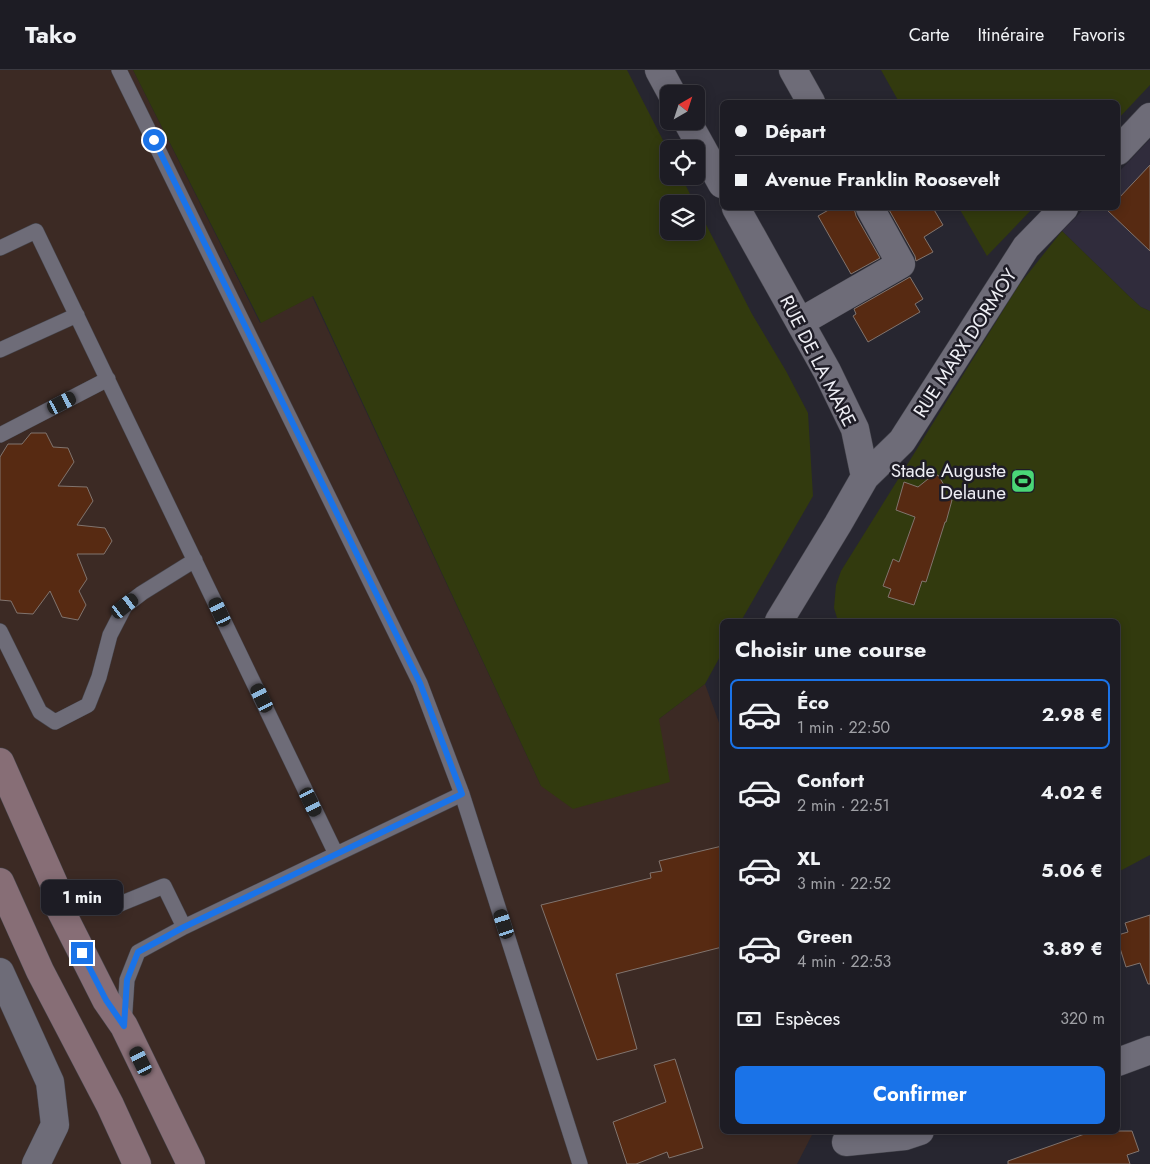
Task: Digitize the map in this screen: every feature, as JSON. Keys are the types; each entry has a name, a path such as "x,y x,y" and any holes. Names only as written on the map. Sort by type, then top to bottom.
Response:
{"main road":[{"path":"0,762 54,884 58,905 62,914 106,1000 124,1026 191,1164"},
{"path":"0,882 40,971 110,1105 137,1164"}],"street":[{"path":"659,70 667,85"},
{"path":"793,70 811,100"},
{"path":"1120,148 1150,118"},
{"path":"693,130 720,180"},
{"name":"RUE DE LA MARE","path":"737,210 827,371 855,429 865,477"},
{"path":"801,324 809,317 902,264 871,210"},
{"name":"RUE MARX DORMOY","path":"865,477 902,441 1026,247 1062,210"},
{"path":"780,619 865,477"},
{"path":"0,972 50,1082 55,1125 36,1164"},
{"path":"1120,1061 1150,1050"},
{"path":"843,1146 911,1134"}],"lane":[{"path":"119,70 420,683 462,794 580,1164"},
{"path":"0,248 36,231 336,854"},
{"path":"0,350 77,315"},
{"path":"0,435 108,379"},
{"path":"0,631 40,712 56,722 88,705 99,677 110,635 125,606 142,593 195,560"},
{"path":"124,1026 127,980 138,952 184,927 462,794"},
{"path":"54,884 115,906 164,886 184,927"}],"shaded area":[{"path":"0,70 133,70 260,323 312,296 541,786 659,719 705,684 720,725 720,1134 812,1134 797,1164 0,1164"},
{"path":"1150,139 1150,311 1141,307 1131,298 1062,231 1083,210 1120,210 1120,171"}],"green space":[{"path":"133,70 627,70 663,140 660,140 660,185 686,185 690,195 660,195 660,240 705,240 705,223 752,314 786,371 808,413 813,496 742,619 720,619 720,657 705,684 659,719 670,782 573,809 541,786 313,296 261,323"},
{"path":"881,70 1150,70 1150,85 1120,117 1120,100 898,100"},
{"path":"960,210 1031,210 987,256"},
{"name":"Stade Auguste Delaune","path":"1062,231 1131,298 1141,307 1150,311 1150,855 1120,871 1120,619 837,619 834,608 836,585 841,571 1019,285"}],"building":[{"path":"1150,165 1150,251 1107,210 1120,210 1120,197"},
{"path":"828,210 854,210 880,258 851,274 818,216"},
{"path":"889,210 934,210 943,225 924,237 933,252 916,261"},
{"path":"910,277 923,299 915,304 920,312 868,342 853,316 856,314 854,309"},
{"path":"31,433 46,433 53,447 68,448 74,462 58,486 87,487 93,501 77,525 105,528 112,541 104,554 77,554 87,579 79,591 86,605 78,620 62,617 50,591 33,614 17,613 11,601 0,600 0,457 8,444 22,444"},
{"path":"938,475 944,485 945,497 952,500 926,582 922,581 914,605 888,597 891,589 883,586 893,559 899,562 915,517 896,510 904,482 918,487 928,479"},
{"path":"720,846 720,948 616,974 637,1049 597,1060 541,905 651,878 650,873 662,871 659,861"},
{"path":"1150,915 1150,984 1148,984 1140,963 1126,967 1120,948 1120,934 1128,932 1125,923"},
{"path":"675,1059 703,1148 669,1158 667,1152 636,1164 627,1164 613,1122 666,1102 654,1065"},
{"path":"1120,1131 1132,1131 1139,1151 1127,1155 1130,1164 1008,1164 1008,1161 1084,1134 1120,1134"}],"place":[{"name":"Stade Auguste Delaune","path":"1023,481"}],"route":[{"path":"82,953 106,1000 124,1026 127,980 138,952 184,927 462,794 420,683 154,140"}]}
